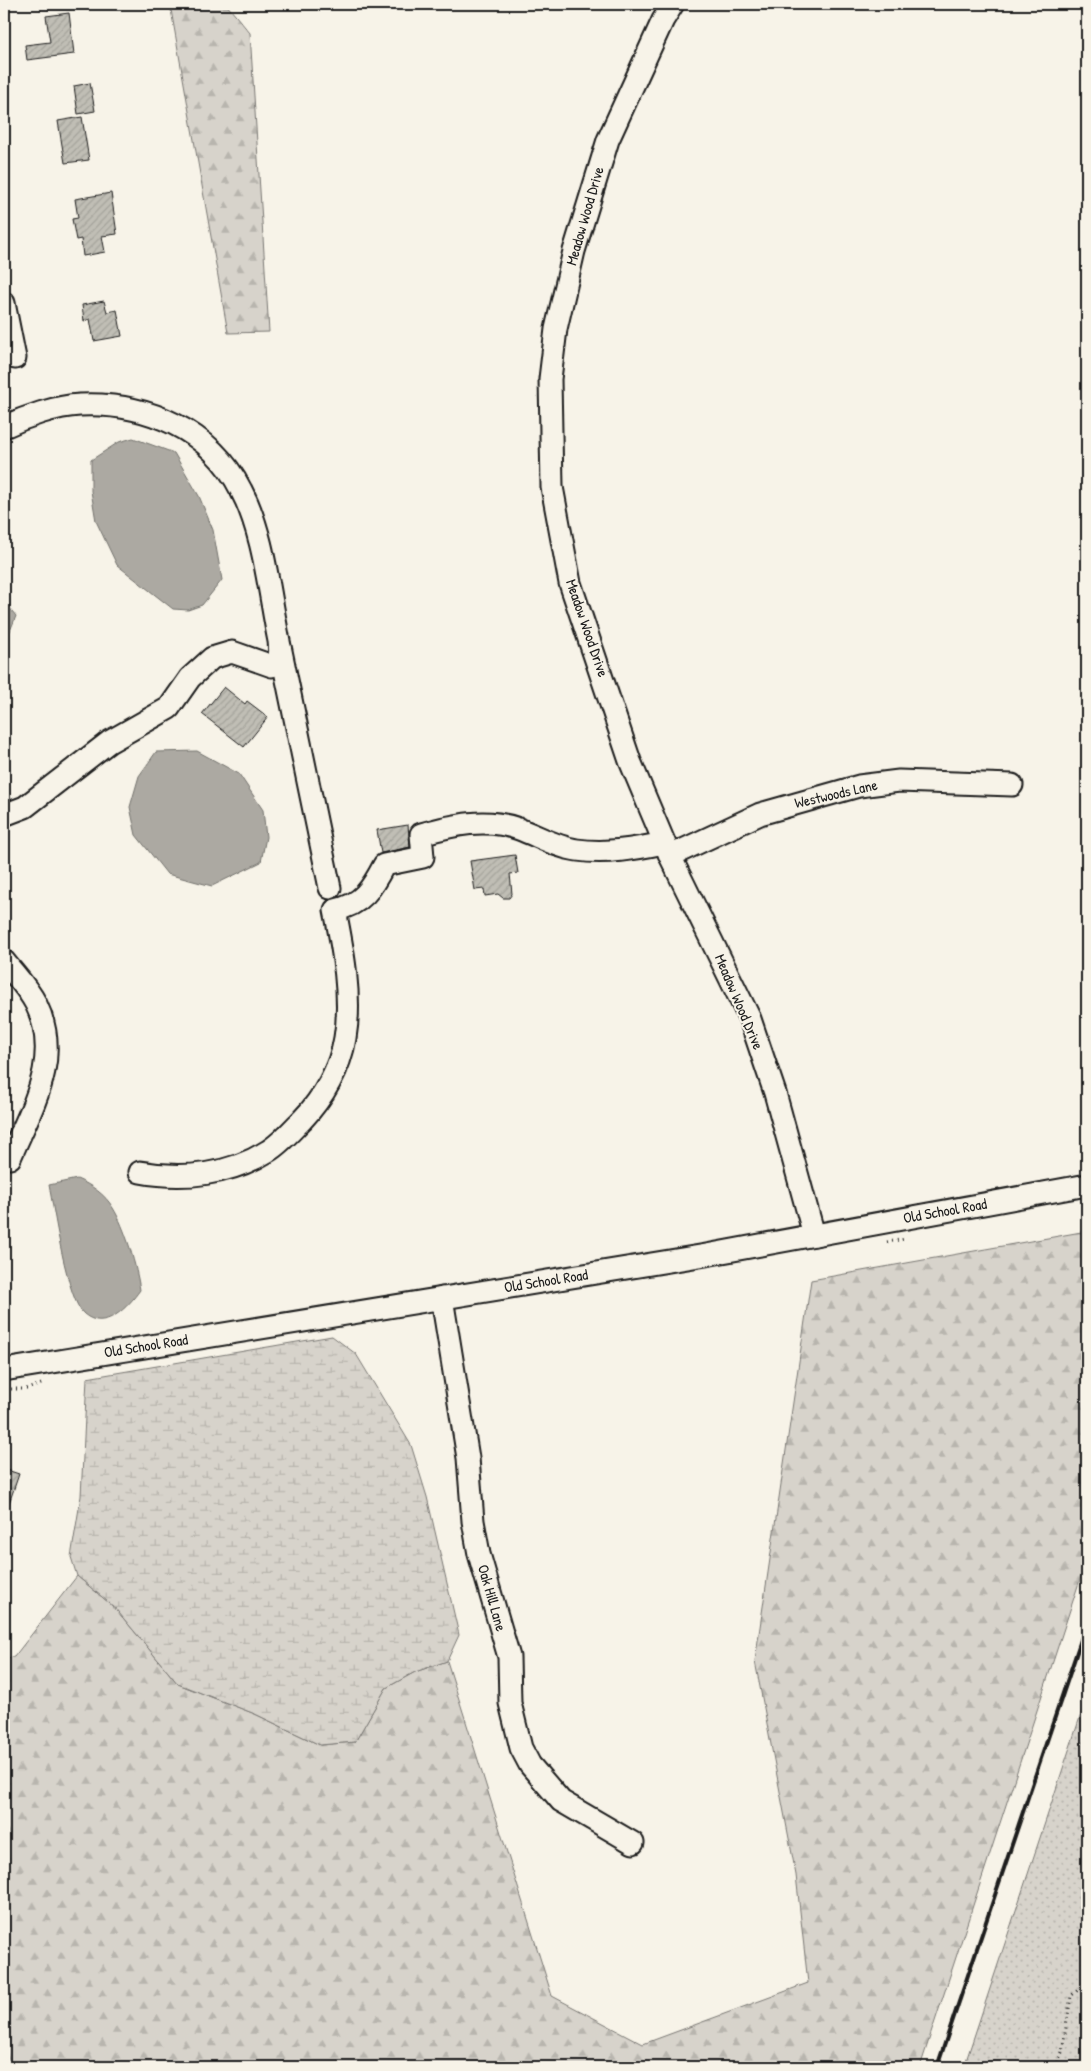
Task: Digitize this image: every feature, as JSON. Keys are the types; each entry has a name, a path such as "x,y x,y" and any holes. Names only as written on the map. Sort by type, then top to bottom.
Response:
{"street":[{"name":"Meadow Wood Drive","path":"673,4 655,37 604,151 574,251 556,329 550,398 552,487 570,583 630,761 667,849 750,1019 775,1093 814,1235"},
{"path":"4,303 15,358"},
{"path":"4,427 25,417 79,404 132,409 182,426 220,456 242,490 256,526 330,888"},
{"path":"4,815 26,807 109,742 169,708 190,678 212,658 232,652 272,666 277,662 280,655 279,641"},
{"name":"Westwoods Lane","path":"140,1172 162,1176 184,1176 233,1167 269,1151 318,1103 332,1078 345,1039 347,1008 335,910 347,908 371,890 384,865 422,857 421,834 456,824 500,824 575,850 603,852 667,849 760,814 859,786 898,781 1012,785"},
{"path":"4,961 36,1003 43,1021 47,1058 44,1076 10,1158"},
{"name":"Old School Road","path":"4,1370 814,1235 1087,1185"},
{"name":"Oak Hill Lane","path":"442,1298 468,1458 473,1521 479,1554 509,1657 510,1703 521,1748 530,1765 561,1800 633,1843"}],"path":[{"path":"1056,2067 1062,2052 1071,1996 1087,1982"}],"green space":[{"path":"170,4 226,4 250,33 269,332 228,333"},
{"path":"1087,1231 1087,1558 920,2067 4,2067 4,1658 14,1657 77,1576 114,1607 178,1684 255,1714 320,1745 355,1742 386,1688 415,1672 447,1661 552,1996 643,2044 808,1983 796,1875 755,1661 811,1280"},
{"path":"332,1336 356,1354 411,1445 427,1497 459,1635 447,1661 415,1672 386,1688 355,1742 320,1745 255,1714 178,1684 114,1607 77,1576 71,1557 81,1496 87,1378"},
{"path":"1087,1696 1087,2067 964,2067"}],"shaded area":[{"path":"133,438 174,453 199,496 213,530 222,580 202,605 188,610 173,609 117,565 96,521 91,491 91,460 119,442"},
{"path":"4,601 16,616 4,646"},
{"path":"197,751 239,774 263,810 266,837 261,862 212,886 167,874 136,835 130,807 139,776 156,752"},
{"path":"77,1179 97,1190 113,1208 126,1236 136,1271 140,1290 123,1310 108,1319 92,1319 84,1314 72,1291 62,1254 49,1185"}],"building":[{"path":"69,13 74,54 27,60 25,45 50,42 46,16"},
{"path":"90,83 95,111 78,114 74,86"},
{"path":"82,117 89,160 65,163 58,121"},
{"path":"111,193 117,234 102,236 105,252 83,256 81,239 76,240 72,219 78,218 75,199"},
{"path":"104,301 107,312 117,310 122,336 94,341 90,319 84,321 82,305"},
{"path":"224,687 245,704 247,701 268,717 244,747 202,714"},
{"path":"408,825 410,847 381,853 377,830"},
{"path":"515,855 518,873 510,874 512,894 509,898 503,898 498,894 485,896 484,889 475,890 470,861"},
{"path":"4,1469 19,1474 6,1512 4,1512"}],"railway":[{"path":"937,2067 1087,1622"}]}
